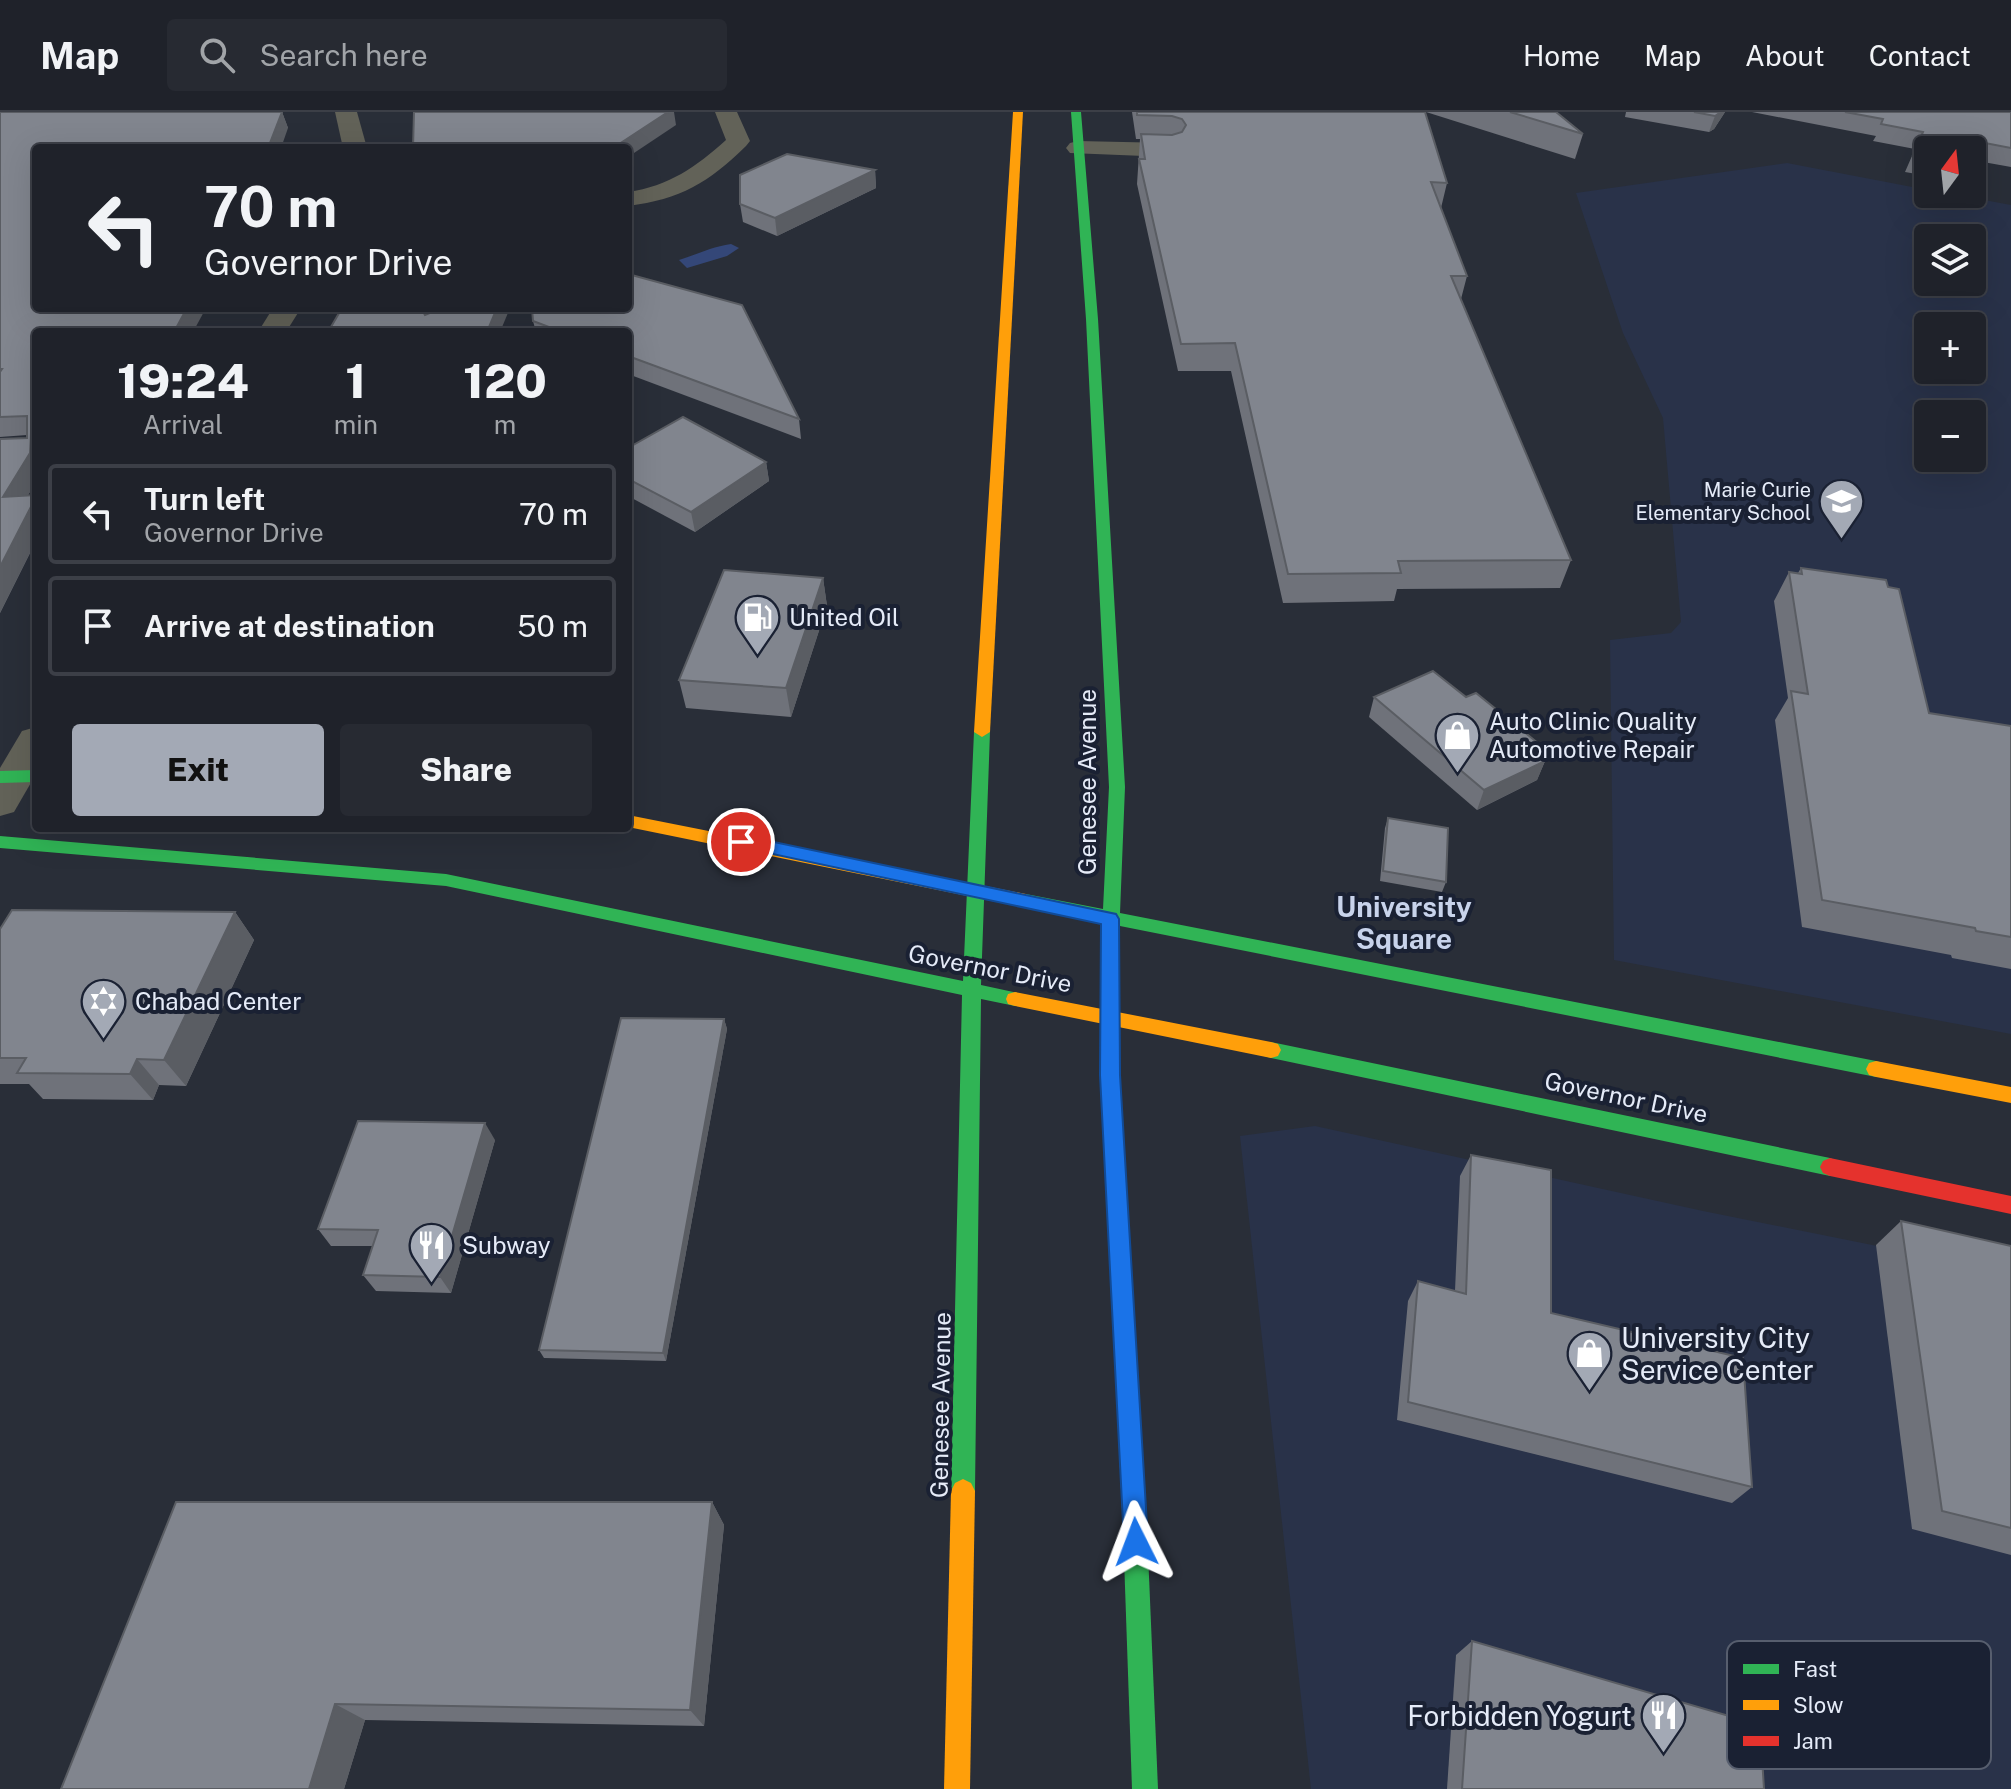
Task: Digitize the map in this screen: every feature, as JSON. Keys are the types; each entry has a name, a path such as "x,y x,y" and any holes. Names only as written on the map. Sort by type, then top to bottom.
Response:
{"main road":[{"name":"Genesee Avenue","path":"957,1789 976,828 1018,112"},
{"name":"Genesee Avenue","path":"1076,112 1092,319 1096,438 1117,772 1110,919 1110,1075 1136,1542 1145,1789"},
{"path":"632,822 769,847 1110,919 2011,1095"},
{"name":"Governor Drive","path":"0,842 446,880 778,948 881,973 1375,1070 2011,1205"}],"street":[{"path":"346,112 354,144"},
{"path":"632,198 672,190 701,176 738,141 726,112"},
{"path":"1078,148 1169,150"},
{"path":"13,783 32,747"}],"shaded area":[{"name":"Marie Curie Elementary School","path":"1787,163 1914,187 1914,208 1986,208 1986,200 2011,205 2011,1034 1614,960 1610,640 1671,633 1681,622 1663,418 1623,333 1576,193"},
{"path":"1315,1126 1703,1211 2011,1273 2011,1789 1311,1789 1240,1136"}],"water":[{"path":"731,244 739,248 727,256 687,268 679,260 711,249"}],"building":[{"path":"0,112 282,112 270,144 32,144 32,312 185,312 176,328 32,328 30,453 3,497 32,495 32,505 0,567 0,439 27,438 27,416 0,417"},
{"path":"414,112 668,112 619,144 413,144"},
{"path":"1137,112 1425,112 1447,183 1431,182 1467,276 1451,276 1571,560 1398,561 1401,573 1288,574 1235,343 1181,344 1139,159 1145,159 1141,134 1172,135 1182,132 1186,125 1182,119 1172,116 1137,115"},
{"path":"1510,112 1556,112 1583,134"},
{"path":"1694,112 1721,112 1715,116"},
{"path":"1845,112 2011,112 2011,148 1986,143 1986,136 1921,136 1923,132 1881,124 1883,119"},
{"path":"787,154 875,170 775,218 740,204 740,175"},
{"path":"632,275 742,305 799,419 632,357 632,328 551,328 533,321 532,312 632,312"},
{"path":"340,312 423,312 425,315 432,312 495,312 489,328 330,328"},
{"path":"683,417 766,462 691,512 632,481 632,446"},
{"path":"1801,568 1886,580 1888,587 1899,589 1929,713 2011,726 2011,937 1822,900 1791,691 1808,694 1789,572 1802,574"},
{"name":"United Oil","path":"724,570 823,578 786,688 679,680"},
{"path":"1433,671 1466,697 1476,693 1544,748 1536,752 1545,761 1484,790 1374,697"},
{"path":"1388,818 1448,828 1446,882 1383,871"},
{"name":"Chabad Center","path":"12,910 235,912 164,1060 137,1059 130,1074 17,1073 26,1058 0,1058 0,929"},
{"path":"621,1018 724,1019 663,1353 539,1350"},
{"path":"358,1121 485,1123 440,1277 363,1275 378,1230 318,1229"},
{"path":"1471,1155 1551,1170 1551,1313 1743,1358 1752,1487 1408,1402 1418,1281 1466,1294"},
{"path":"1901,1221 2011,1246 2011,1528 1942,1511"},
{"path":"176,1502 712,1502 690,1710 335,1704 309,1789 61,1789"},
{"path":"1472,1641 1727,1715 1727,1769 1763,1769 1764,1789 1462,1789"}],"traffic: fast":[{"path":"1076,112 1092,319 1117,787 1110,947"},
{"path":"963,1491 971,1017 982,732"},
{"path":"0,777 32,776"},
{"path":"0,842 446,880 1015,999"},
{"path":"1026,901 1876,1069"},
{"path":"1271,1050 1830,1167"},
{"path":"1135,1529 1145,1789"}],"traffic: slow":[{"path":"982,732 1018,112"},
{"path":"632,822 1026,901"},
{"path":"1015,999 1271,1050"},
{"path":"1876,1069 2011,1095"},
{"path":"1116,1189 1135,1529"},
{"path":"957,1789 963,1491"}],"traffic: jam":[{"path":"1110,947 1110,1075 1116,1189"},
{"path":"1830,1167 2011,1205"}],"place":[{"name":"Marie Curie Elementary School","path":"1842,540"},
{"name":"United Oil","path":"758,657"},
{"name":"Auto Clinic Quality Automotive Repair","path":"1458,775"},
{"name":"Chabad Center","path":"104,1041"},
{"name":"Subway","path":"431,1285"},
{"name":"University City Service Center","path":"1590,1393"},
{"name":"Forbidden Yogurt","path":"1663,1755"}],"district":[{"name":"University Square","path":"1404,923"}],"route":[{"path":"741,842 1110,919 1110,1075 1136,1542"}]}
